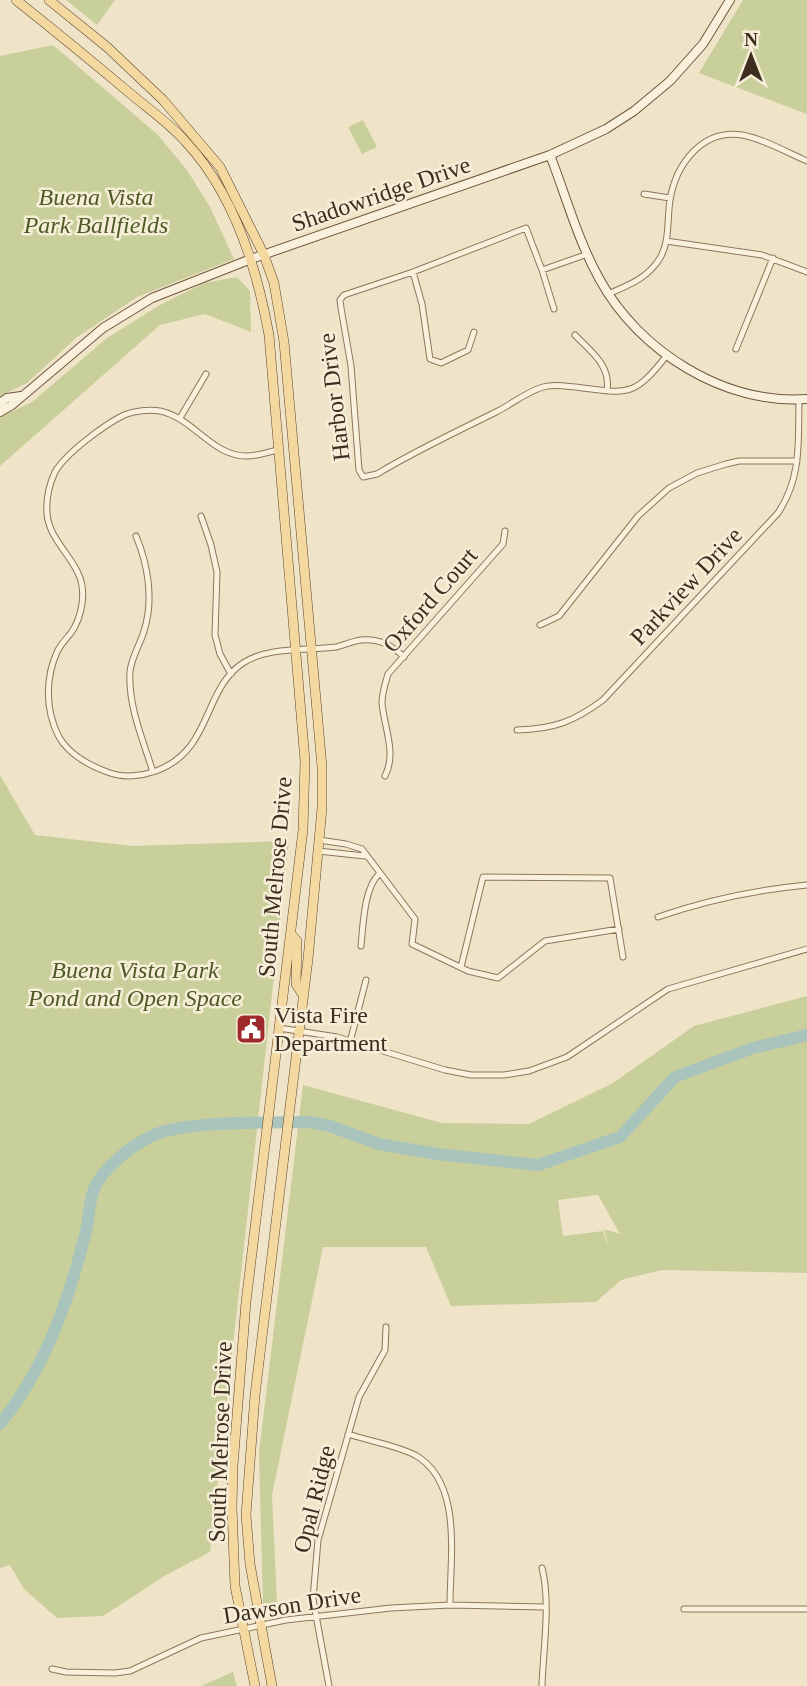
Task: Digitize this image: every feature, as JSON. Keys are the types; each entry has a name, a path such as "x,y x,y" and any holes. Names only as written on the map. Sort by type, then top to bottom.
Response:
{"main road":[{"name":"South Melrose Drive","path":"16,0 184,140 198,156 239,228 251,259 269,335 305,761 305,797 246,1301 233,1466 235,1586 255,1686"},
{"name":"South Melrose Drive","path":"49,0 107,47 187,126 220,167 264,255 274,283 284,342 322,767 319,840 300,1030 255,1395 246,1515 250,1564 272,1686"},
{"path":"290,934 297,941 296,984 303,995"}],"street":[{"name":"Shadowridge Drive","path":"0,412 12,405 103,328 152,298 251,259 580,143 616,122 670,81 703,44 730,0"},
{"path":"608,294 639,281 661,256 666,241 670,198 685,161 695,148 718,136 740,135 807,160"},
{"path":"550,155 588,254 608,294 630,323 667,355 690,370 735,390 772,398 803,400"},
{"path":"644,194 670,198"},
{"name":"Harbor Drive","path":"554,309 526,228 413,272 344,295 340,300 351,366 359,470 363,477 377,474 545,386 607,391 633,389 648,379 667,355"},
{"path":"666,241 773,258 807,272"},
{"path":"542,270 588,254"},
{"path":"736,349 773,258"},
{"path":"413,272 422,304 430,359 441,363 468,350 474,332"},
{"path":"575,335 605,367 609,378 607,391"},
{"path":"180,418 206,374"},
{"name":"Shadowridge Drive","path":"0,403 7,398 20,396"},
{"name":"Parkview Drive","path":"517,730 544,730 564,724 583,715 603,700 778,513 792,487 803,400"},
{"path":"278,450 249,456 239,455 211,444 191,424 157,410 126,414 110,423 71,454 57,470 48,489 47,516 57,541 71,557 83,592 72,631 57,653 49,680 48,700 60,737 79,759 91,766 122,775 153,772 165,768 184,755 198,736 231,674 249,659 266,654 337,647 362,640 381,642 396,649 404,657"},
{"path":"540,625 559,616 638,516 669,488 697,473 739,461 797,461"},
{"path":"201,516 217,572 215,635 220,654 231,674"},
{"name":"Oxford Court","path":"385,776 390,756 382,693 388,674 503,544 505,531"},
{"path":"136,536 144,554 149,598 145,629 130,668 129,694 153,772"},
{"path":"319,840 362,849 415,919 412,944 461,967 498,978 545,940 619,929"},
{"path":"318,851 365,856"},
{"path":"361,946 365,908 372,881 379,874"},
{"path":"461,967 483,877 610,878 623,957"},
{"path":"657,917 719,898 807,885"},
{"path":"279,1028 300,1030 350,1042 445,1070 471,1075 504,1075 529,1071 567,1056 668,989 807,949"},
{"path":"350,1042 366,979"},
{"name":"Opal Ridge","path":"330,1686 316,1617 313,1579 318,1540 359,1397 385,1350 386,1326"},
{"path":"348,1434 413,1455 429,1465 441,1480 450,1506 450,1605"},
{"path":"542,1568 545,1578 542,1686"},
{"name":"Dawson Drive","path":"52,1669 103,1673 131,1671 201,1638 286,1620 391,1608 450,1605 545,1607"},
{"path":"684,1609 807,1609"}],"green space":[{"path":"66,0 115,0 97,25"},
{"path":"743,0 807,0 807,114 699,73"},
{"name":"Buena Vista Park Ballfields","path":"53,45 157,134 187,170 210,207 234,259 137,297 76,338 27,383 0,396 0,56"},
{"path":"363,120 377,147 362,154 348,127"},
{"path":"237,277 250,291 251,332 205,314 160,325 0,466 0,417 32,402 107,338 160,305 204,283"},
{"name":"Buena Vista Park Pond and Open Space","path":"0,775 35,835 132,846 289,841 210,1552 166,1575 103,1616 57,1618 24,1589 10,1565 0,1568"},
{"path":"807,996 807,1273 662,1270 621,1280 596,1302 451,1306 426,1247 323,1247 272,1495 277,1603 263,1603 259,1453 303,1085 442,1123 529,1124 613,1083 694,1026","holes":["598,1195 620,1234 604,1229 609,1247 603,1231 563,1236 558,1200"]},
{"path":"233,1672 237,1686 201,1686"}],"waterway":[{"path":"0,1424 30,1380 54,1333 79,1257 92,1194 98,1181 119,1158 152,1136 185,1127 206,1125 310,1122 330,1126 379,1144 437,1154 538,1165 620,1137 675,1077 753,1048 807,1035"}],"place":[{"name":"Vista Fire Department","path":"251,1029"}]}
